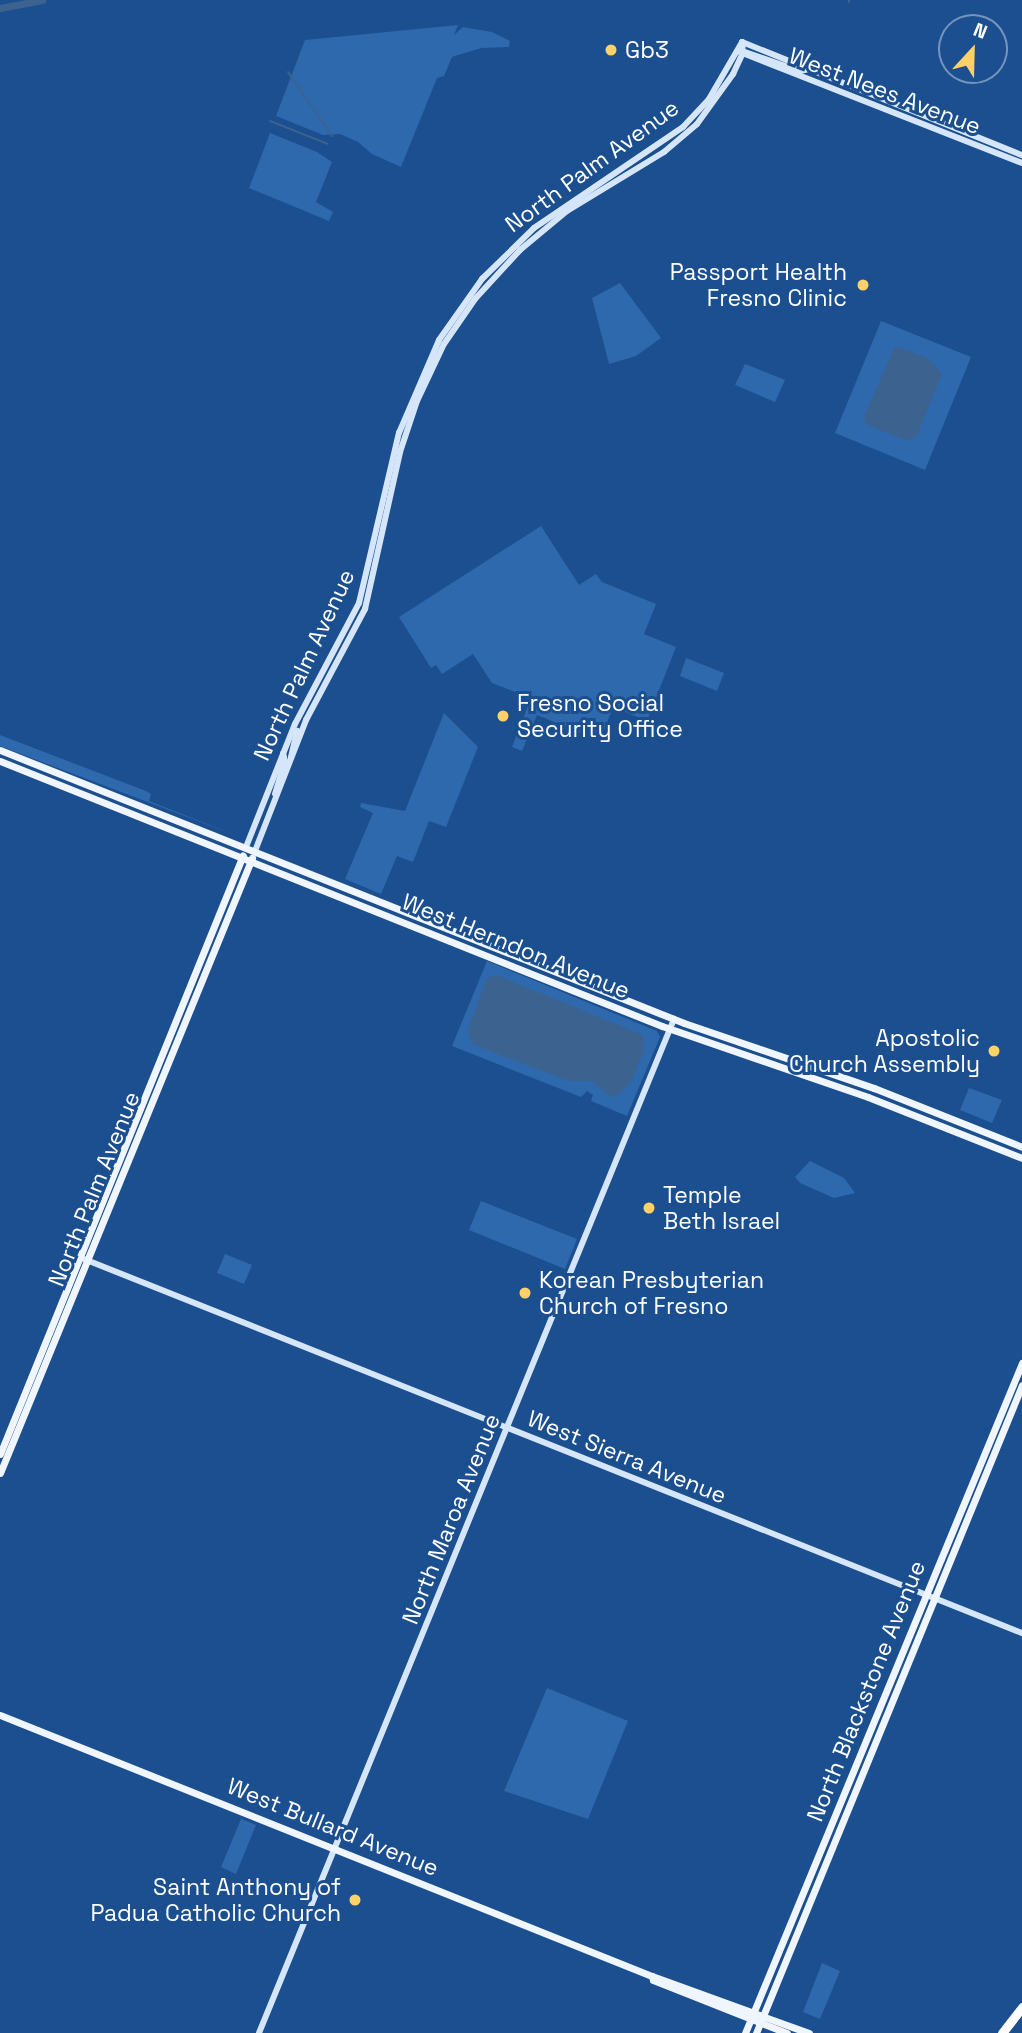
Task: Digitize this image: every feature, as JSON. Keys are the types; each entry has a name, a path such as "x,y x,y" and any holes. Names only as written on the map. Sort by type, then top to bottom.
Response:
{"highway":[{"path":"1002,2033 1022,2007"}],"main road":[{"name":"North Palm Avenue","path":"0,1454 122,1172 292,758 365,608 380,559 400,452 430,372 457,311 482,279 534,228 624,168 661,150 709,99 735,49 742,42"},
{"path":"742,42 743,53 749,51 803,72 809,69"},
{"name":"West Nees Avenue","path":"742,42 1022,159"},
{"name":"West Nees Avenue","path":"735,49 986,149 1022,159"},
{"name":"North Palm Avenue","path":"0,1473 136,1119 283,753 301,712 359,603 410,400 453,324 520,250 584,200 635,170 712,108 743,53"},
{"path":"848,94 898,105"},
{"path":"584,200 624,168"},
{"path":"380,559 382,507"},
{"path":"292,758 289,750 301,712"},
{"name":"West Herndon Avenue","path":"0,750 674,1019 874,1088 1022,1147"},
{"path":"275,799 285,761 283,753"},
{"name":"West Herndon Avenue","path":"0,761 670,1029 877,1100 1022,1158"},
{"path":"187,1012 203,956"},
{"name":"North Maroa Avenue","path":"259,2033 674,1019"},
{"path":"122,1172 136,1119"},
{"name":"West Sierra Avenue","path":"83,1259 1022,1633"},
{"path":"974,1492 982,1459 1022,1363"},
{"name":"North Blackstone Avenue","path":"745,2033 844,1807 974,1492 1022,1385"},
{"name":"North Blackstone Avenue","path":"757,2033 834,1842 849,1785 968,1515 974,1492"},
{"name":"West Bullard Avenue","path":"0,1715 652,1976 706,1992 753,2015"},
{"name":"West Bullard Avenue","path":"652,1976 668,1986 753,2015"},
{"path":"668,1986 706,1992"},
{"path":"753,2015 787,2033"},
{"path":"762,2019 809,2033"}],"shaded area":[{"path":"458,25 454,35 463,27 492,32 510,41 509,47 481,48 452,57 444,76 437,78 401,167 372,154 358,142 340,134 323,135 276,116 305,40"},
{"path":"270,133 317,152 332,162 316,202 333,212 329,221 249,188"},
{"path":"620,283 661,338 636,356 609,364 592,298"},
{"path":"881,321 971,357 925,470 835,433"},
{"path":"895,346 928,358 942,374 917,435 908,441 866,424 864,417"},
{"path":"745,364 785,380 775,402 735,385"},
{"path":"541,526 579,585 596,574 602,582 656,604 644,634 676,647 647,721 613,707 600,741 537,715 522,751 512,747 531,698 492,683 473,654 442,674 436,665 431,668 399,617"},
{"path":"686,658 724,673 717,691 680,676"},
{"path":"444,713 478,747 446,827 429,821 413,862 397,856 381,894 345,879 373,813 360,807 361,803 405,811"},
{"path":"0,735 146,791 151,794 149,801 240,837 0,746"},
{"path":"487,961 657,1031 660,1037 627,1116 591,1101 593,1095 587,1091 581,1097 452,1046"},
{"path":"496,975 643,1035 644,1051 632,1080 621,1093 610,1097 592,1081 569,1081 472,1044 468,1029 487,979"},
{"path":"969,1088 1002,1100 992,1123 960,1110"},
{"path":"810,1161 844,1178 855,1193 834,1198 800,1183 795,1177"},
{"path":"481,1201 577,1239 565,1269 469,1230"},
{"path":"225,1254 252,1265 244,1284 217,1273"},
{"path":"547,1688 628,1721 588,1819 504,1791"},
{"path":"241,1819 256,1825 236,1874 221,1867"},
{"path":"822,1963 840,1971 820,2019 803,2012"}],"waterway":[{"path":"0,8 42,0"},
{"path":"288,72 332,136"},
{"path":"270,121 328,144"}],"place":[{"name":"Gb3","path":"611,50"},
{"name":"Passport Health Fresno Clinic","path":"863,285"},
{"name":"Fresno Social Security Office","path":"503,716"},
{"name":"Apostolic Church Assembly","path":"994,1051"},
{"name":"Temple Beth Israel","path":"649,1208"},
{"name":"Korean Presbyterian Church of Fresno","path":"525,1293"},
{"name":"Saint Anthony of Padua Catholic Church","path":"355,1900"}]}
